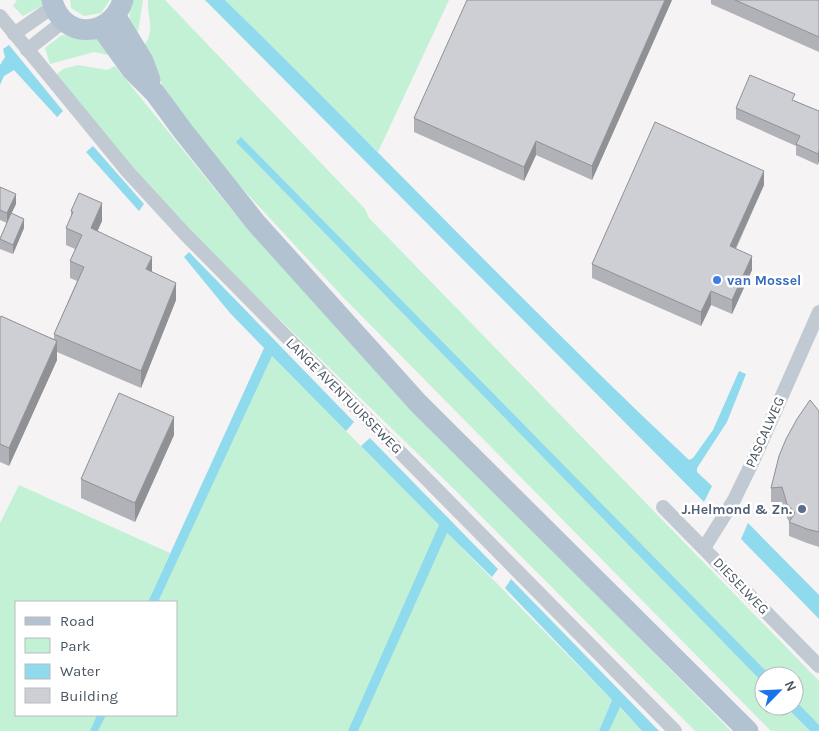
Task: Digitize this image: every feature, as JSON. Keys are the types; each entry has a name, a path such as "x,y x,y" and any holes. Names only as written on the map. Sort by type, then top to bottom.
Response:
{"main road":[{"path":"57,9 82,29 92,30 113,15 143,61 156,93 183,131 256,223 418,403 748,731"}],"street":[{"path":"14,34 57,9"},
{"path":"27,50 57,9"},
{"name":"LANGE AVENTUURSEWEG","path":"0,16 128,172 185,234 675,731"},
{"name":"PASCALWEG","path":"704,548 734,500 819,312"},
{"name":"DIESELWEG","path":"663,506 819,666"}],"green space":[{"path":"17,0 43,0 43,5 23,16 13,6"},
{"path":"70,0 110,0 101,13 84,16 71,8"},
{"path":"131,0 143,0 138,32 129,21"},
{"path":"148,0 165,0 365,209 369,218 819,681 819,725 804,709 804,666 761,666 236,141 754,674 754,714 343,297 214,158 163,86 142,48 147,42 150,31"},
{"path":"225,0 449,0 378,152"},
{"path":"62,35 101,39 108,55 94,52 50,64 45,48"},
{"path":"78,65 107,70 115,66 235,214 416,411 731,731 695,731 458,493 189,231 131,169 58,81 57,74 63,69"},
{"path":"265,349 612,700 599,731 0,731 0,523 19,485 170,553 148,601 15,601 15,716 178,716 178,601 150,601"},
{"path":"619,707 642,731 609,731"},
{"path":"756,716 795,716 810,731 771,731"}],"water":[{"path":"205,0 225,0 571,347 689,460 693,458 713,430 739,371 746,374 727,422 697,468 697,472 712,486 704,502"},
{"path":"9,45 63,111 57,117 14,70 4,76 0,85 0,65 5,57 3,49"},
{"path":"241,137 761,666 754,666 754,674 236,142"},
{"path":"93,146 144,204 139,211 86,152"},
{"path":"189,252 354,422 346,431 272,356 158,601 148,601 264,348 230,313 184,257"},
{"path":"370,438 498,569 492,577 447,533 358,731 348,731 439,525 361,446"},
{"path":"748,523 819,595 819,619 741,539"},
{"path":"511,579 659,731 642,731 620,707 609,731 599,731 612,700 505,588"},
{"path":"804,709 819,725 819,731 810,731 795,716 804,716"},
{"path":"97,716 106,716 98,731 90,731"}],"building":[{"path":"467,0 665,0 592,166 536,141 524,167 414,118"},
{"path":"735,0 819,0 819,37"},
{"path":"750,75 795,94 792,100 819,111 818,154 796,144 800,136 736,108"},
{"path":"655,122 764,171 730,246 752,256 732,300 711,291 701,312 592,264"},
{"path":"0,187 16,194 7,213 0,210"},
{"path":"79,193 102,203 91,228 152,257 146,269 176,283 141,371 54,334 84,267 70,261 82,235 66,228"},
{"path":"11,213 24,219 13,245 0,239"},
{"path":"1,316 57,341 9,448 0,444"},
{"path":"119,393 174,417 135,503 81,479"},
{"path":"810,400 819,411 819,532 789,522 795,513 787,504 782,487 771,488 779,456 786,439"}],"place":[{"name":"van Mossel","path":"717,280"},
{"name":"J.Helmond & Zn.","path":"802,509"}]}
